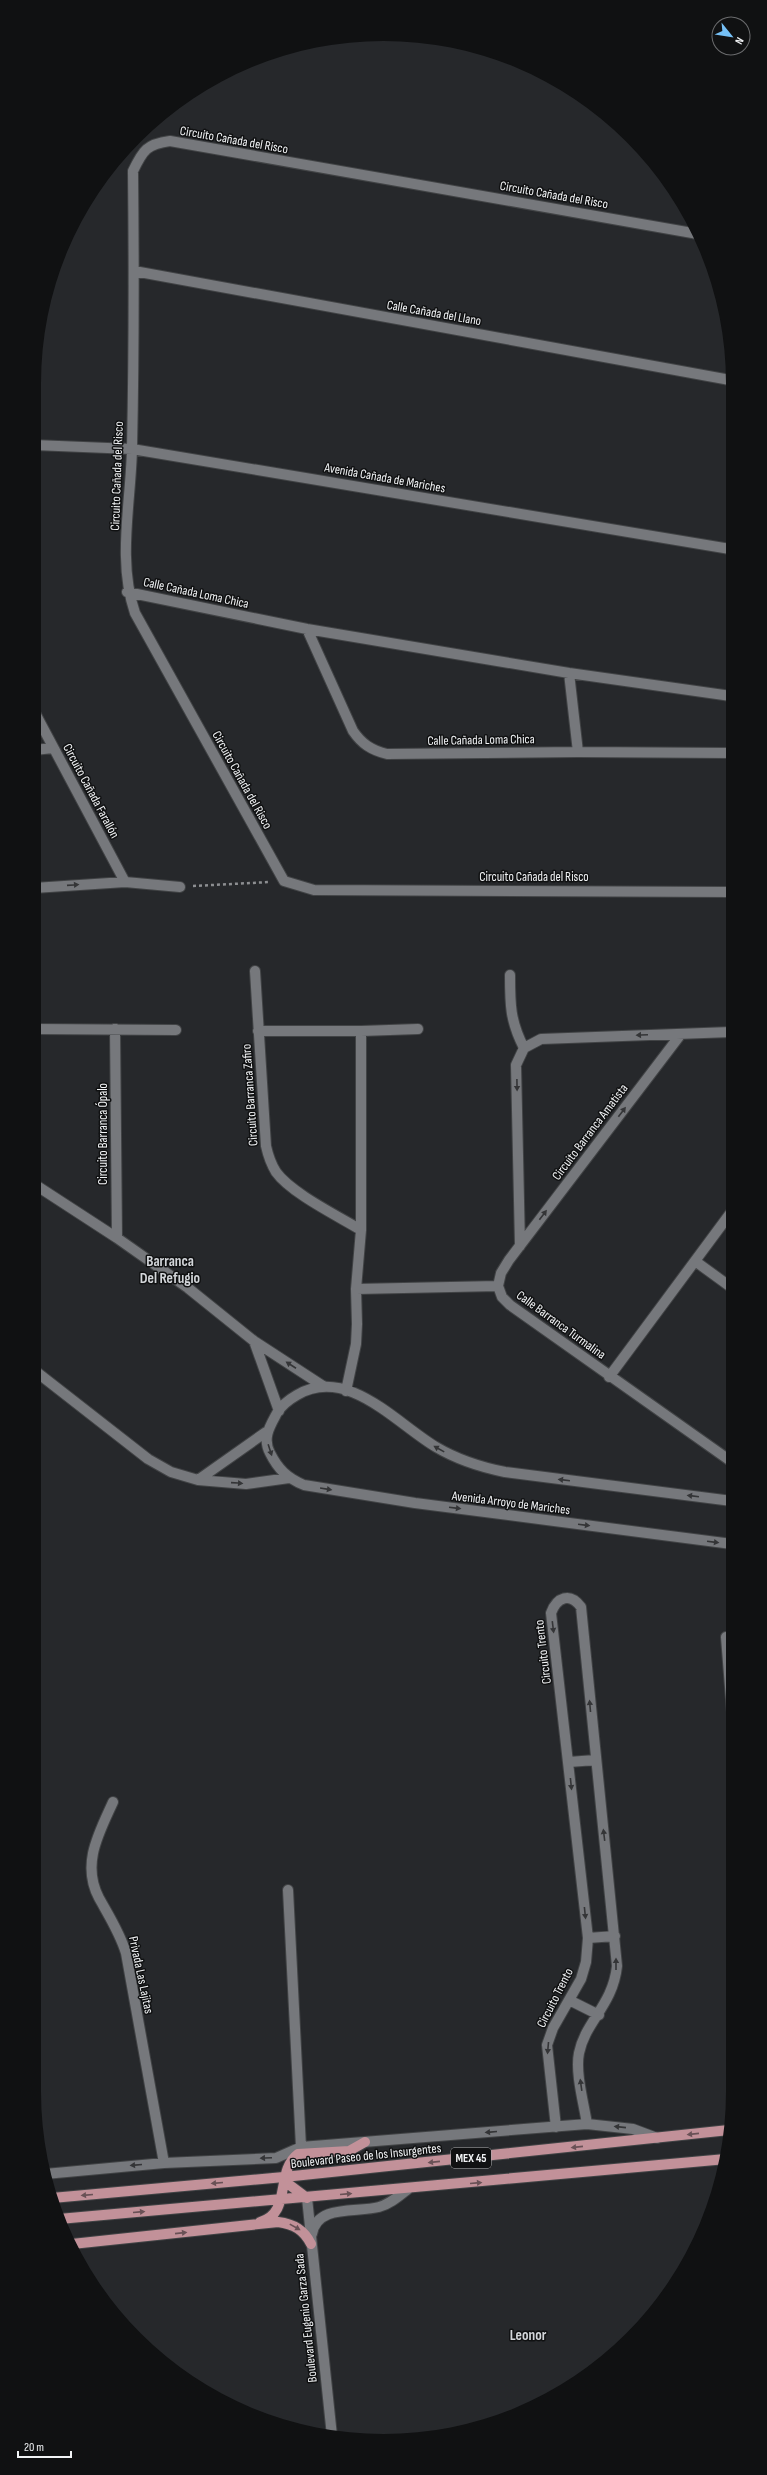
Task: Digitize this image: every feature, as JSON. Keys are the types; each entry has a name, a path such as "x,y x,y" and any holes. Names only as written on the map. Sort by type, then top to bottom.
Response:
{"main road":[{"name":"Boulevard Paseo de los Insurgentes","path":"58,2197 284,2177 723,2131"},
{"path":"243,2227 268,2220 276,2211 281,2200 284,2177 291,2159 298,2154 349,2151 365,2142"},
{"name":"MEX 45","path":"65,2218 408,2189 719,2159"},
{"path":"284,2177 287,2183 307,2198"},
{"path":"76,2244 243,2227 289,2224 306,2234 311,2244"}],"street":[{"name":"Circuito Cañada del Risco","path":"691,233 170,142 153,144 141,154 133,171 134,271 132,449 126,568 127,592 145,633 284,881 314,890 726,892"},
{"name":"Calle Cañada del Llano","path":"134,271 726,379"},
{"name":"Avenida Cañada de Mariches","path":"41,445 132,449 726,548"},
{"name":"Calle Cañada Loma Chica","path":"127,592 307,629 569,673 726,695"},
{"name":"Calle Cañada Loma Chica","path":"307,629 353,732 361,742 373,750 387,754 578,752 726,753"},
{"path":"569,673 578,752"},
{"name":"Circuito Cañada Farallón","path":"41,724 125,882"},
{"path":"41,749 54,748"},
{"path":"41,888 125,882 180,887"},
{"name":"Circuito Barranca Zafiro","path":"255,971 266,1146 270,1160 277,1173 290,1186 361,1230"},
{"path":"510,975 510,1011 515,1031 524,1048"},
{"path":"41,1029 176,1030"},
{"name":"Circuito Barranca Ópalo","path":"115,1029 117,1238"},
{"name":"Circuito Barranca Zafiro","path":"258,1031 361,1031 418,1029"},
{"path":"346,1391 356,1344 356,1289 361,1230 361,1031"},
{"path":"520,1246 516,1065 524,1048 541,1040 726,1032"},
{"name":"Circuito Barranca Amatista","path":"498,1286 501,1273 520,1246 681,1034"},
{"path":"41,1189 117,1238 188,1288 254,1341 323,1386 346,1391 371,1401 436,1447 480,1467 505,1472 726,1500"},
{"path":"609,1377 726,1219"},
{"path":"695,1261 726,1284"},
{"path":"356,1289 498,1286"},
{"name":"Calle Barranca Turmalina","path":"498,1286 502,1297 510,1305 609,1377 726,1458"},
{"path":"254,1341 278,1411"},
{"path":"41,1375 148,1459 171,1472 198,1480 246,1484 289,1478"},
{"path":"198,1480 266,1432 278,1411 294,1397 307,1389 323,1386"},
{"path":"266,1432 268,1450 276,1464 289,1478"},
{"name":"Avenida Arroyo de Mariches","path":"289,1478 320,1488 408,1502 726,1543"},
{"name":"Circuito Trento","path":"556,2127 547,2045 553,2028 581,1979 586,1962 588,1938 551,1613 554,1605 560,1599 567,1597 576,1600 581,1607 595,1760 615,1936 615,1979 599,2015 579,2053 578,2065 587,2124"},
{"path":"569,1762 595,1760"},
{"name":"Privada Las Lajitas","path":"113,1802 91,1858 91,1878 98,1896 121,1939 126,1953 164,2163"},
{"path":"288,1890 301,2147"},
{"path":"588,1938 615,1936"},
{"path":"569,2000 599,2015"},
{"path":"51,2173 164,2163 276,2158 301,2147 587,2124 624,2127 658,2138"},
{"path":"311,2244 314,2226 326,2214 380,2207 396,2199 408,2189"},
{"name":"Boulevard Eugenio Garza Sada","path":"307,2198 331,2430"}],"path":[{"path":"180,887 284,881"}],"district":[{"name":"Barranca Del Refugio","path":"170,1270"},
{"name":"Leonor","path":"528,2335"}]}
